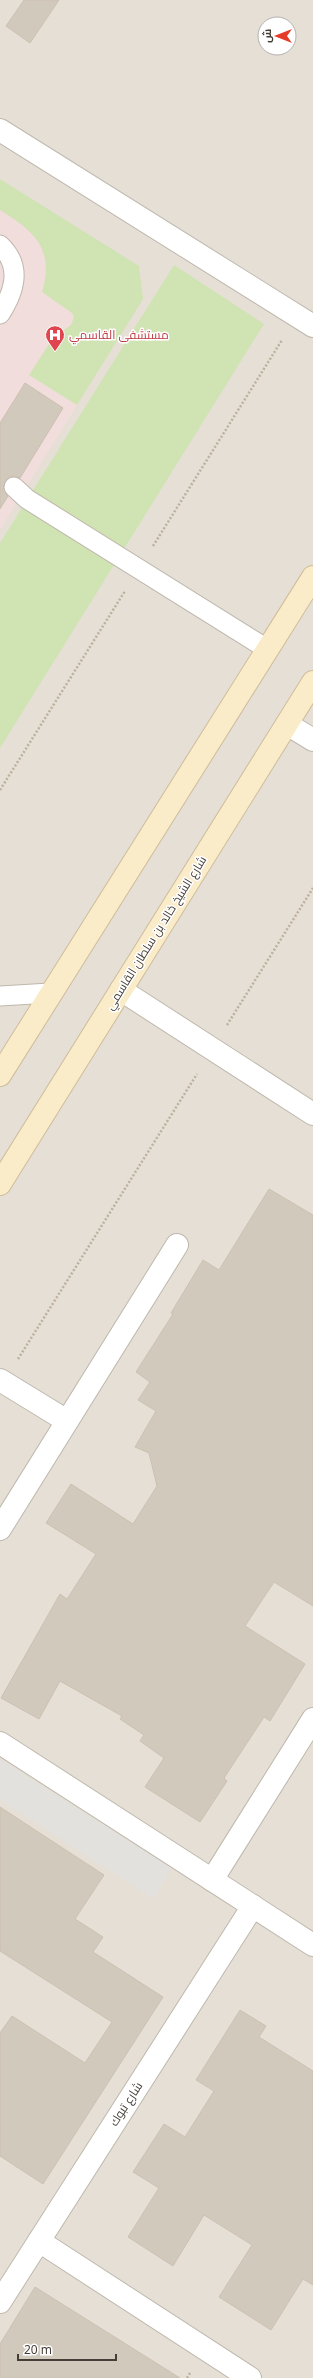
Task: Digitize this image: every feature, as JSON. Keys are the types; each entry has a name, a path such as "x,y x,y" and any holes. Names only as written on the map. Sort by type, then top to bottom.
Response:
{"main road":[{"path":"0,1075 50,993 313,577"},
{"name":"شارع الشيخ خالد بن سلطان القاسمي","path":"0,1184 313,682"}],"street":[{"path":"0,130 305,321"},
{"path":"287,724 313,740"},
{"path":"121,990 313,1114"},
{"path":"0,1529 177,1246"},
{"path":"2,1381 67,1421"},
{"path":"212,1880 313,1719"},
{"path":"0,1743 313,1945"},
{"name":"شارع تبوك","path":"0,2302 253,1906"},
{"path":"39,2241 250,2378"}],"lane":[{"path":"0,245 7,251 15,276 14,289 0,314"},
{"path":"15,492 267,649"},
{"path":"0,996 50,993"}],"path":[{"path":"0,790 138,569 305,321"},
{"path":"2,1381 313,888"}],"shaded area":[{"path":"0,0 313,0 313,2378 0,2378"},
{"name":"مستشفى القاسمي","path":"0,179 139,266 143,299 0,530"},
{"path":"0,1759 171,1868 154,1899 0,1800"}],"green space":[{"path":"0,179 139,266 143,299 77,405 29,375 53,338 71,325 74,317 72,313 42,292 46,264 43,253 39,243 32,234 0,210"},
{"path":"174,265 264,324 0,748 0,543"}],"building":[{"path":"24,0 59,0 30,43 6,26"},
{"path":"25,383 63,408 20,478 11,476 6,480 3,490 8,496 0,509 0,423"},
{"path":"269,1189 313,1215 313,1606 274,1582 245,1626 305,1664 270,1721 264,1717 224,1778 227,1781 200,1822 145,1787 164,1758 140,1741 144,1735 120,1719 122,1716 60,1681 39,1719 1,1698 60,1594 67,1599 96,1554 46,1523 71,1484 133,1524 157,1486 149,1453 135,1447 156,1411 138,1400 150,1382 136,1372 173,1314 171,1313 203,1260 219,1270"},
{"path":"0,1807 104,1875 75,1919 103,1937 93,1952 163,1997 43,2184 0,2156 0,2033 12,2016 85,2063 112,2022 0,1951"},
{"path":"240,2010 266,2026 259,2037 313,2071 313,2285 303,2279 271,2330 219,2297 252,2245 204,2215 173,2266 128,2237 159,2188 133,2172 164,2124 185,2137 214,2091 196,2080"},
{"path":"35,2287 180,2378 0,2378 0,2344"}],"place":[{"name":"مستشفى القاسمي","path":"55,352"}]}
